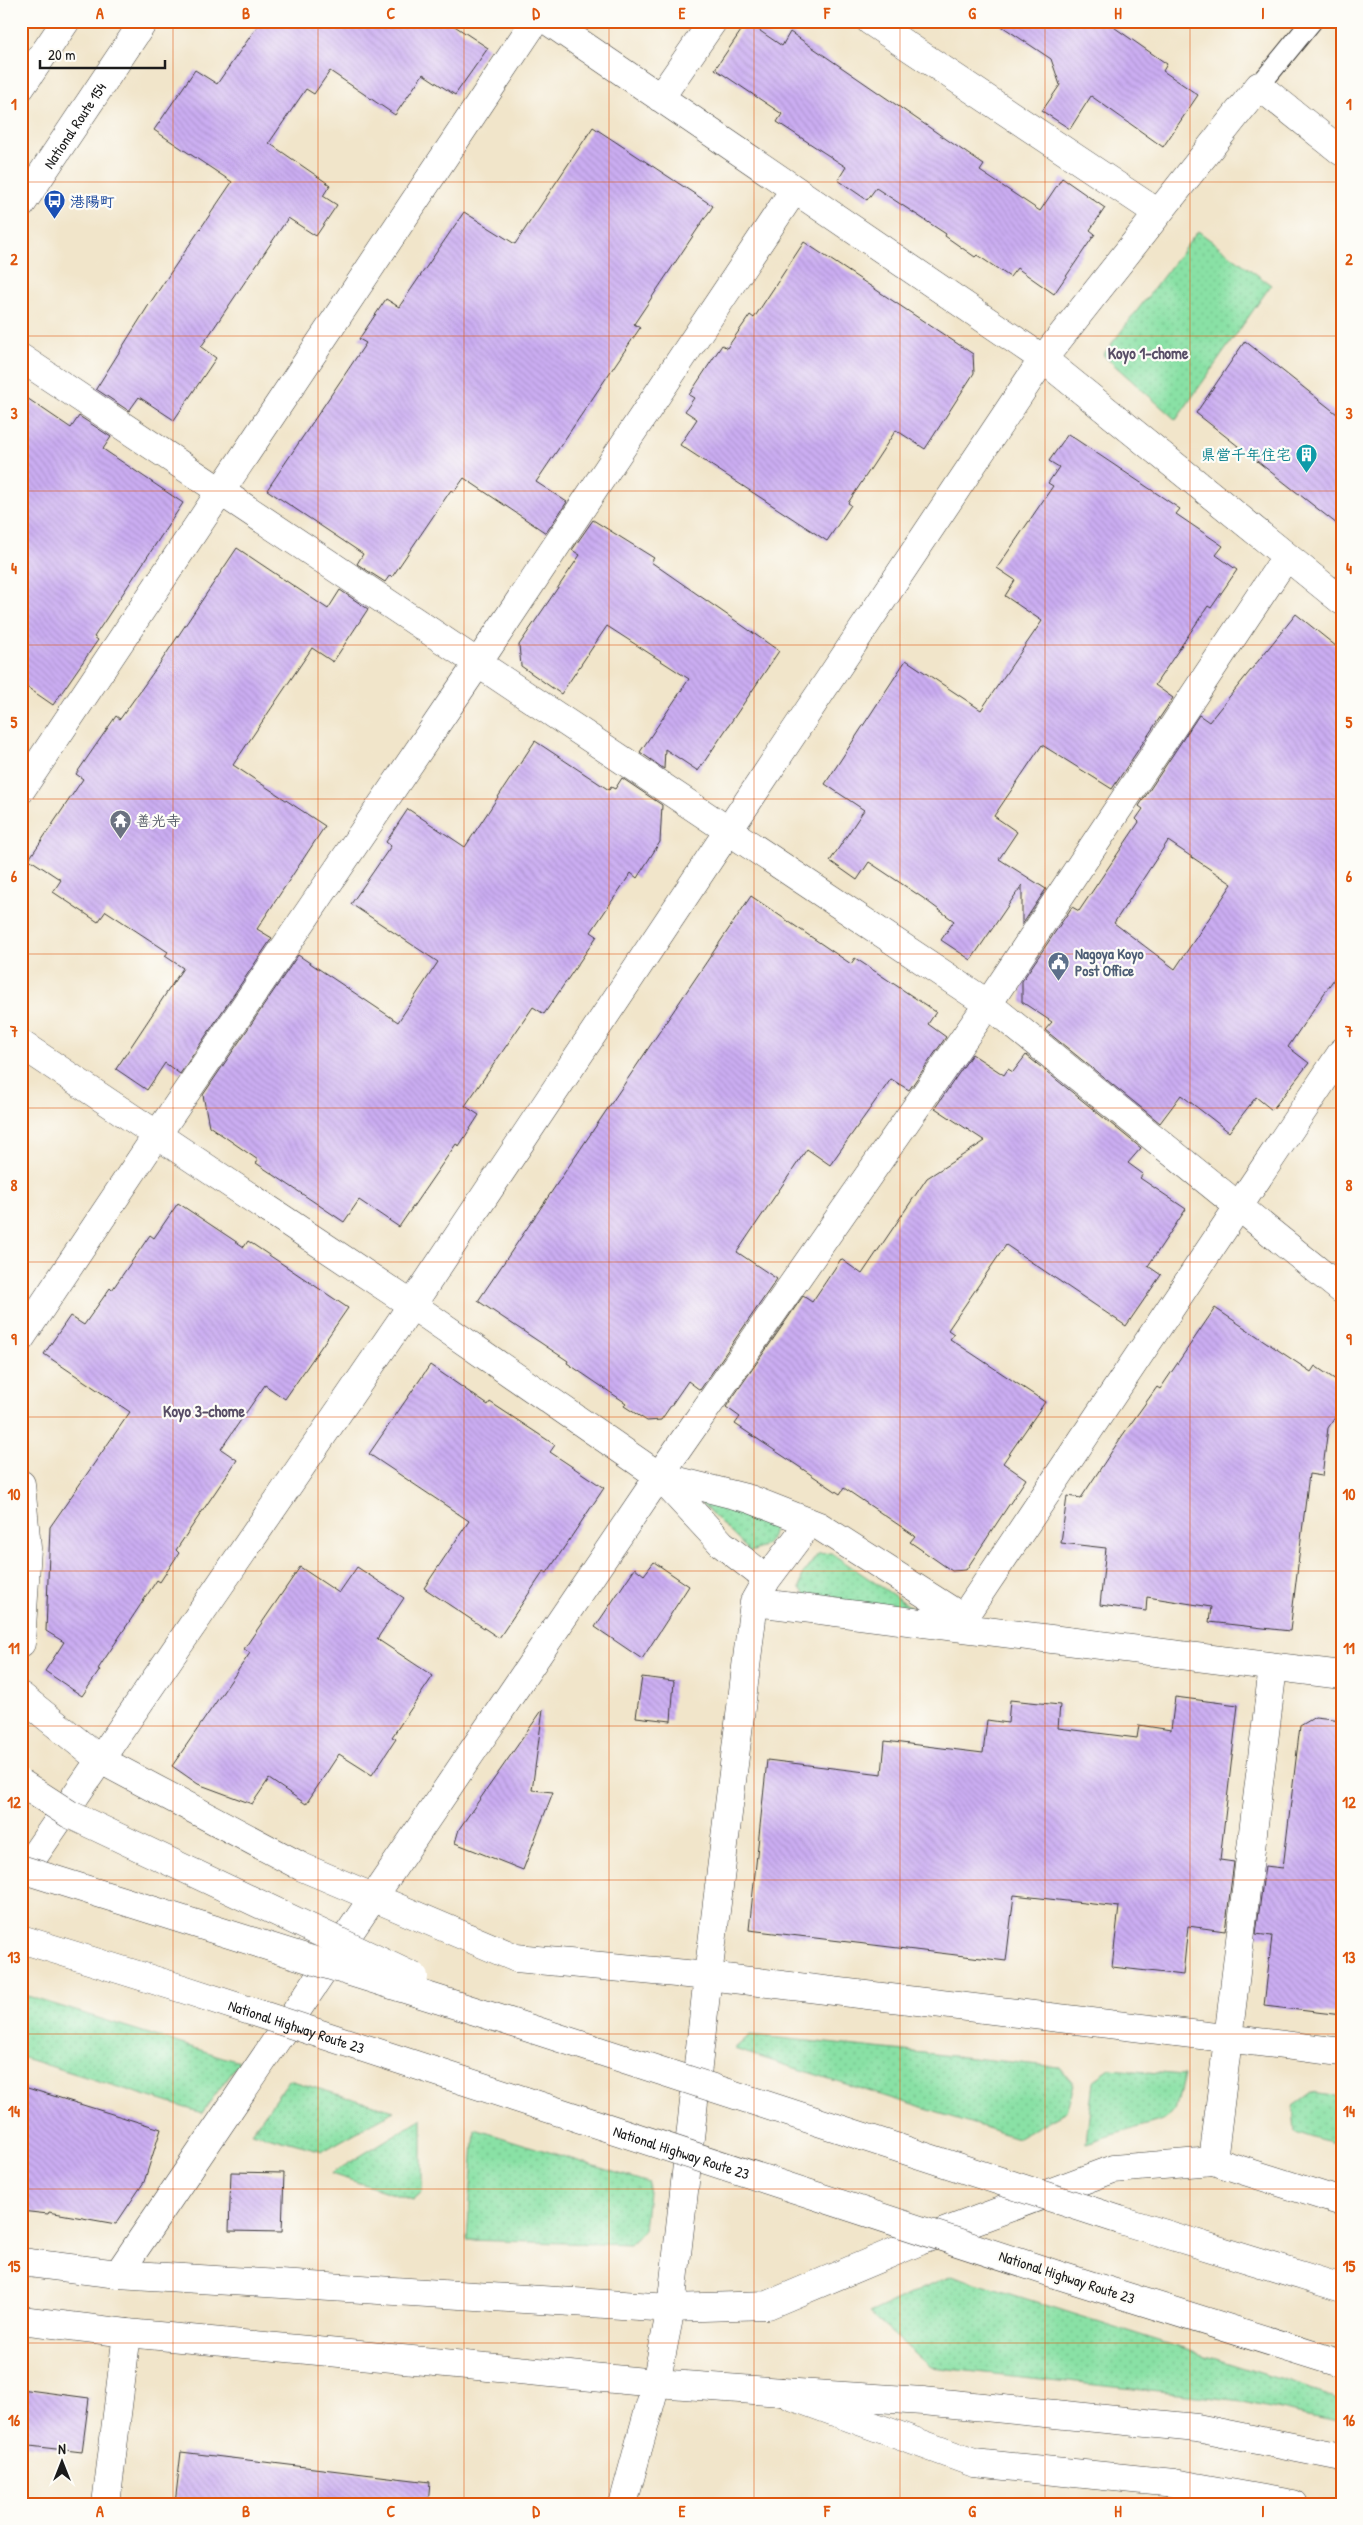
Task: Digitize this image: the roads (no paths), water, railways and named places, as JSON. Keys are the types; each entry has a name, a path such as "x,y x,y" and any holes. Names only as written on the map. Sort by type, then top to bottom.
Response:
{"main road":[{"path":"21,87 66,21"},
{"name":"National Route 154","path":"21,205 144,21"},
{"path":"21,790 535,21"},
{"path":"548,21 1043,359 1342,601"},
{"path":"660,98 713,21"},
{"path":"870,21 1158,213"},
{"path":"21,1876 99,1759 412,1305 1043,359 1259,86 1342,152"},
{"path":"21,1338 478,663 794,190"},
{"path":"21,358 988,1004 1342,1290"},
{"path":"118,2274 659,1476 988,1004 1286,557"},
{"path":"21,1044 412,1305 659,1476 722,1544 761,1590 960,1622 1273,1667 1342,1675"},
{"path":"960,1622 1342,1052"},
{"path":"659,1476 750,1499 819,1526 960,1622"},
{"path":"21,1484 27,1548 21,1642"},
{"path":"623,2504 656,2383 671,2308 708,1976 761,1590 809,1523"},
{"path":"1213,2161 1273,1667"},
{"path":"21,1696 99,1759 302,1866 516,1958 708,1976 1342,2052"},
{"path":"21,1783 69,1814 508,2021"},
{"path":"21,1869 508,2021 1120,2220 1342,2288"},
{"name":"National Highway Route 23","path":"21,1939 184,1989 1058,2274 1342,2364"},
{"path":"21,2262 118,2274 671,2308 768,2305 920,2241 1113,2169 1213,2161 1342,2202"},
{"path":"21,2320 127,2333 656,2383 923,2401 1197,2428 1342,2458"},
{"path":"106,2504 127,2333"},
{"path":"782,2392 974,2463 1174,2483 1292,2504"}],"lane":[{"path":"1259,86 1312,21"}],"place":[{"name":"港陽町","path":"54,220"},
{"name":"県営千年住宅","path":"1307,473"},
{"name":"善光寺","path":"120,839"},
{"name":"Nagoya Koyo Post Office","path":"1059,981"}],"district":[{"name":"Koyo 1-chome","path":"1148,353"},
{"name":"Koyo 3-chome","path":"204,1411"}]}
